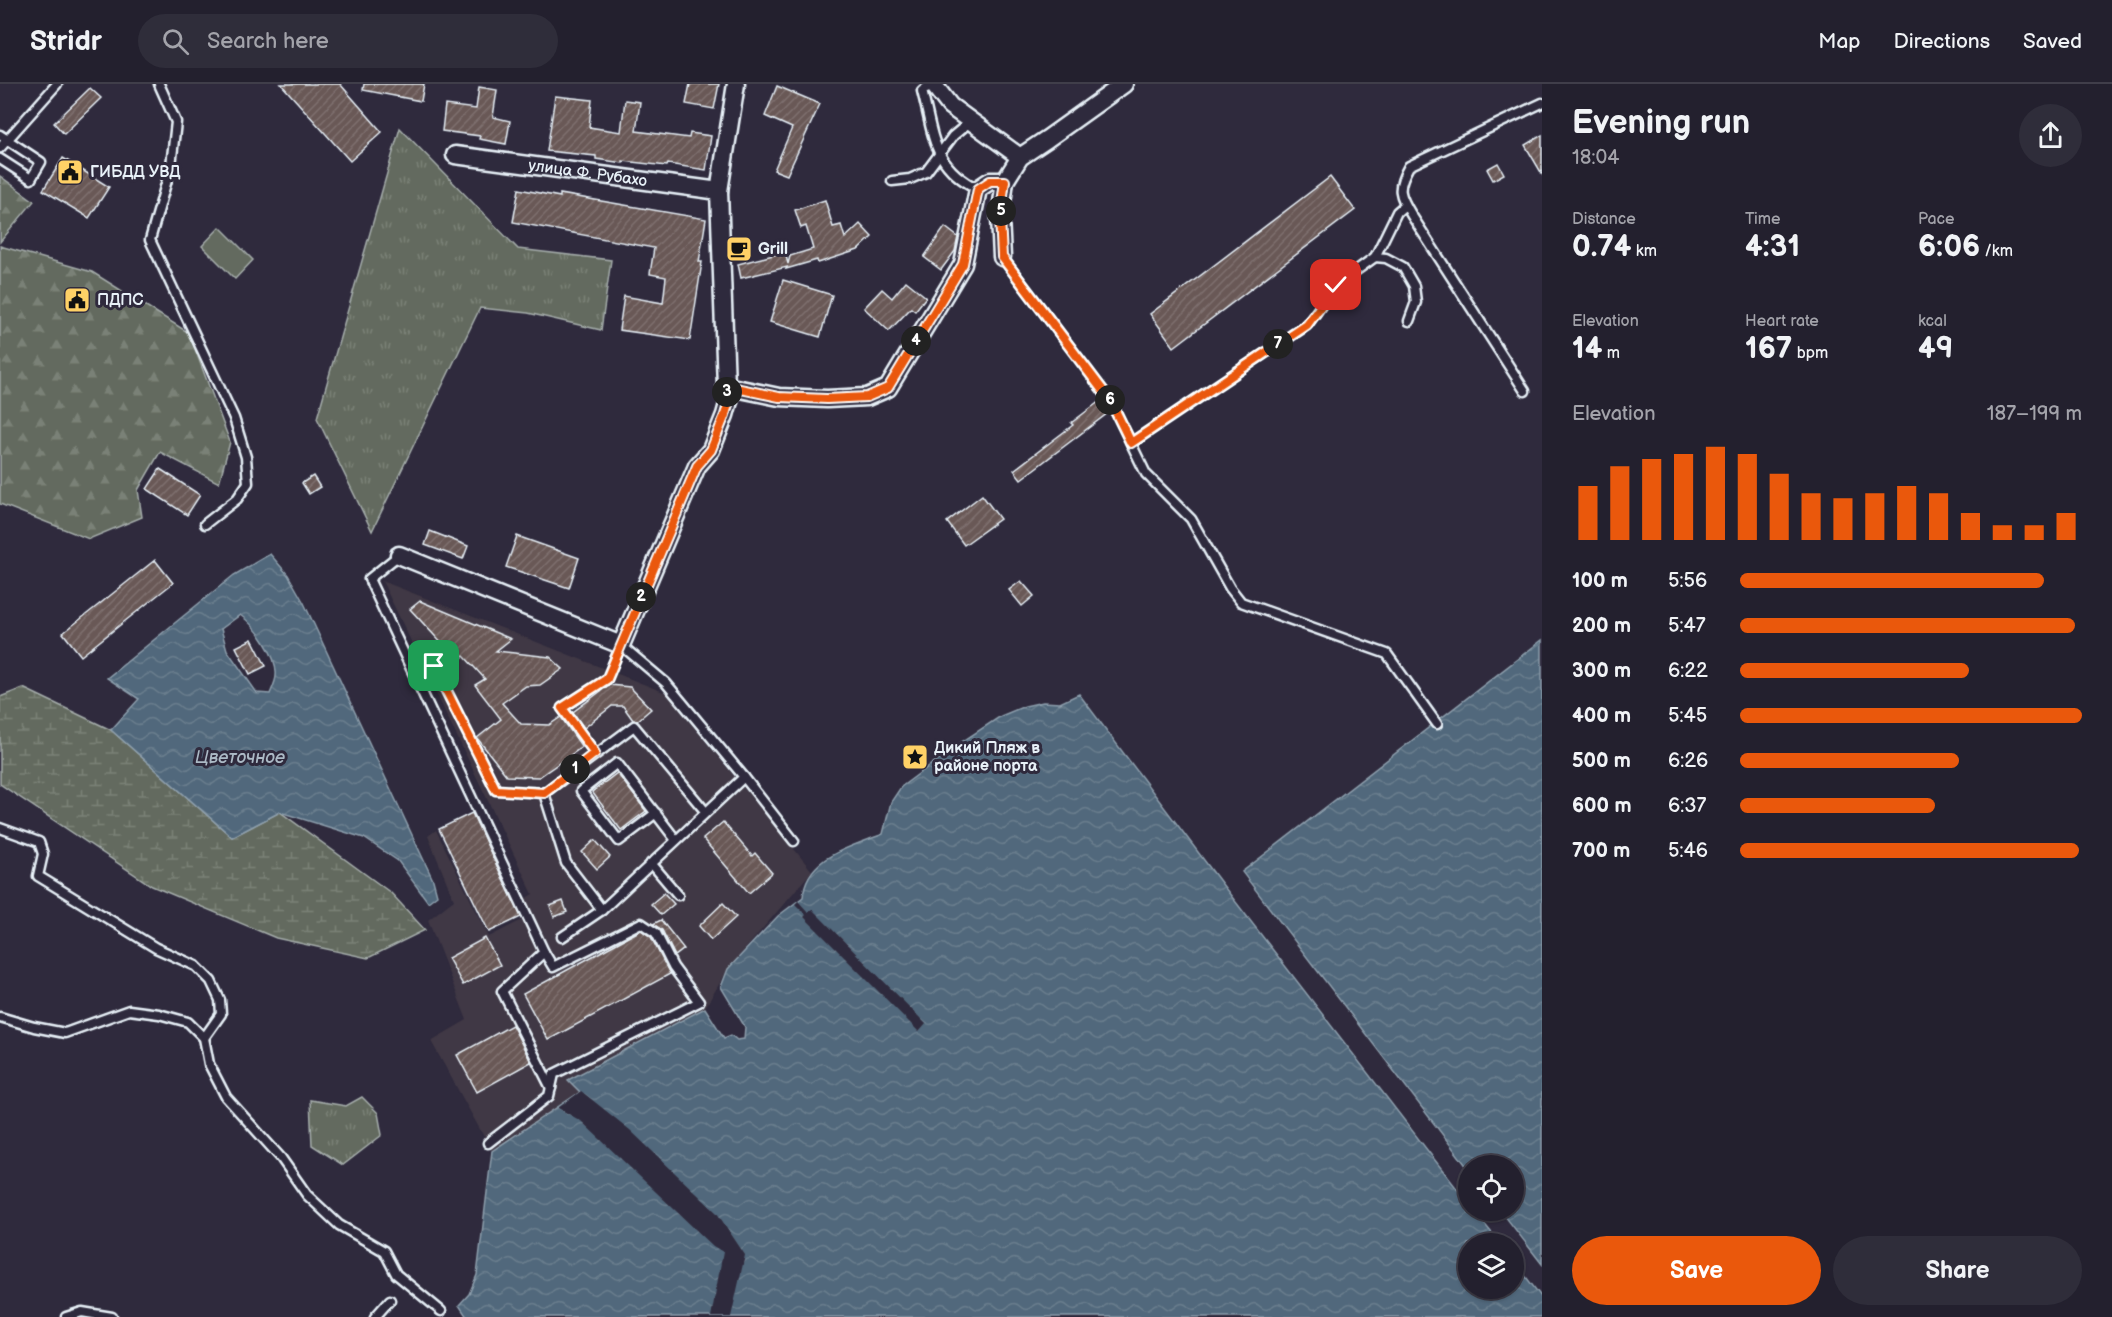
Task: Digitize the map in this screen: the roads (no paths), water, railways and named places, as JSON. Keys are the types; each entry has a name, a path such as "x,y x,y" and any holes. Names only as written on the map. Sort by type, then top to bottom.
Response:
{"street":[{"path":"399,555 621,645 697,466 711,450 729,401 726,386 720,191 736,84"},
{"path":"932,84 950,106 1020,157"},
{"path":"1002,257 1000,217 1005,181 1020,157 1124,84"},
{"name":"улица Ф. Рубахо","path":"455,154 720,191"},
{"path":"726,386 779,397 827,399 867,397 888,388 963,264 978,189 990,181 1005,181"}],"lane":[{"path":"0,148 3,137 57,84"},
{"path":"159,84 176,122 171,166 150,240 234,418 246,457 248,483 237,499 205,524"},
{"path":"932,84 922,91 938,154 961,180 978,189"},
{"path":"1525,391 1405,205 1401,197 1400,182 1409,166 1542,103"},
{"path":"892,181 910,180 926,172 953,136 972,121"},
{"path":"0,159 31,179 41,162 3,137"},
{"path":"1131,443 1307,325 1336,285 1375,257 1397,212 1405,205"},
{"path":"1002,257 1110,400 1146,474 1191,519 1230,588 1241,602 1387,654 1437,724"},
{"path":"1375,257 1386,258 1403,267 1414,286 1416,302 1409,321"},
{"path":"399,555 369,579 553,967 642,923 656,933 673,967 699,1002 554,1074 549,1096 488,1143"},
{"path":"595,753 562,708 607,679 621,645 666,683 794,841"},
{"path":"434,666 496,790 544,793 634,726 705,811"},
{"path":"656,813 619,841 581,791 617,763 656,813 675,840"},
{"path":"562,937 602,910 705,811 744,777"},
{"path":"544,793 566,863 602,910"},
{"path":"0,828 39,842 43,854 38,876 156,948 196,966 211,981 220,1000 221,1014 204,1038"},
{"path":"651,863 678,895"},
{"path":"544,952 502,991 551,1088"},
{"path":"0,1017 34,1028 65,1033 129,1010 159,1014 188,1022 204,1038 209,1064 226,1097 281,1158 308,1195 339,1225 384,1251 396,1274 441,1311"},
{"path":"375,1317 390,1300"},
{"path":"66,1317 81,1312 112,1317"}],"water":[{"name":"Цветочное","path":"270,554 288,575 304,603 433,880 437,895 428,902 398,861 364,838 280,812 232,837 111,730 139,699 107,678 234,575","holes":["240,615 259,633 276,668 276,678 270,694 257,693 227,650 221,629"]},
{"path":"1542,640 1542,1264 1524,1241 1524,1233 1518,1233 1509,1221 1524,1221 1524,1155 1458,1155 1242,872"},
{"path":"1079,694 1458,1190 1458,1221 1482,1221 1492,1233 1458,1233 1458,1299 1524,1299 1524,1274 1542,1298 1542,1317 467,1317 459,1305 469,1294 477,1275 492,1151 580,1092 568,1080 705,1008 724,1038 731,1035 737,1040 744,1039 745,1027 721,987 728,969 778,916 803,897 806,883 821,862 844,849 883,834 891,802 901,787 960,743 1001,716 1025,706 1043,702 1060,703"}],"place":[{"name":"ГИБДД УВД","path":"70,172"},
{"name":"Grill","path":"739,249"},
{"name":"ПДПС","path":"77,300"},
{"name":"Дикий Пляж в районе порта","path":"915,757"}]}
